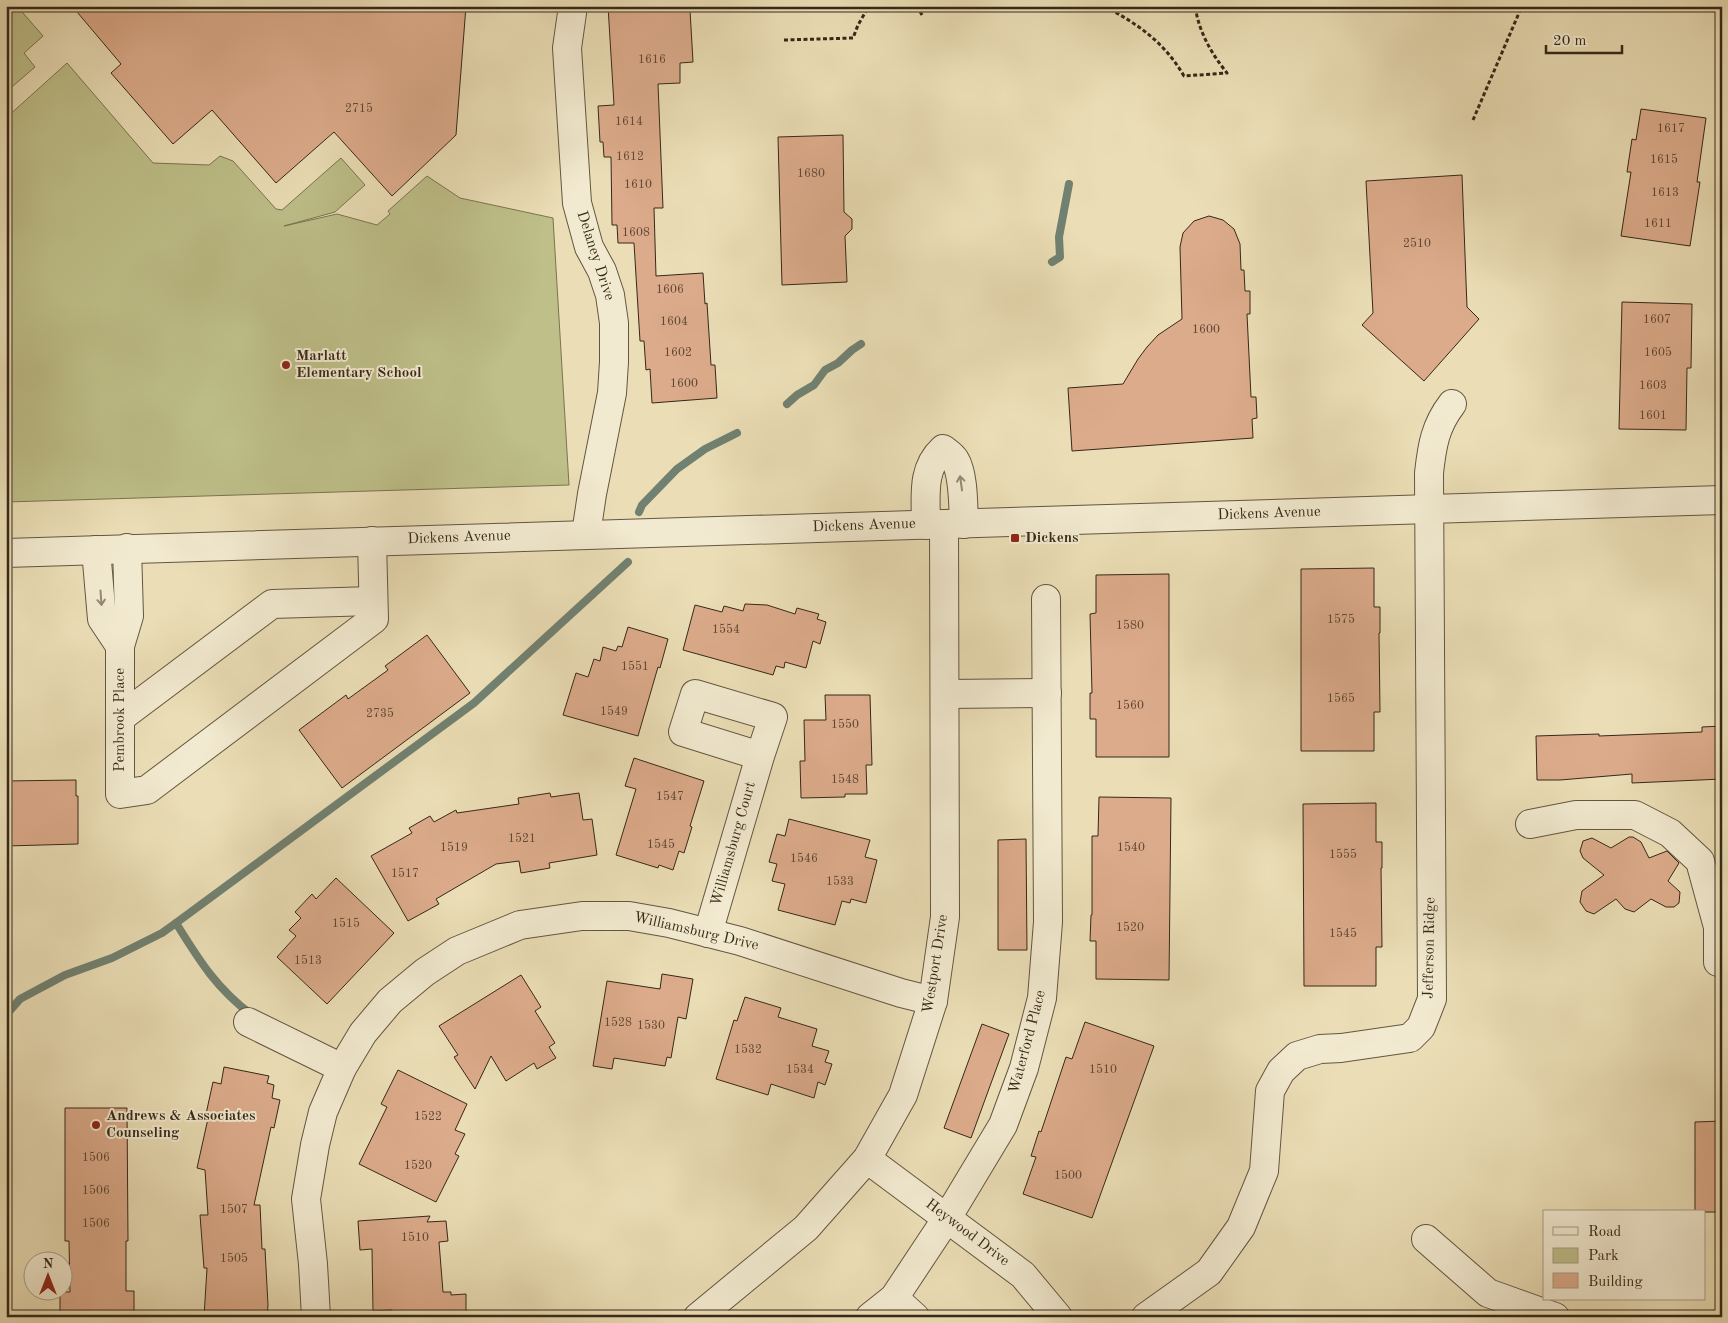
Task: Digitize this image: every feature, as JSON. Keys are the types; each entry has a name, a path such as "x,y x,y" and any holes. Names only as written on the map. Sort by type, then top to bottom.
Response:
{"street":[{"name":"Delaney Drive","path":"573,6 567,48 577,202 589,247 602,271 610,295 614,323 612,393 586,534"},
{"name":"Jefferson Ridge","path":"1146,1317 1208,1272 1241,1227 1264,1171 1270,1091 1281,1071 1297,1056 1320,1049 1341,1048 1410,1038 1421,1027 1432,999 1429,473 1433,444 1439,423 1452,404"},
{"name":"Dickens Avenue","path":"6,553 1722,500"},
{"name":"Westport Drive","path":"698,1317 806,1228 867,1158 903,1095 933,1001 945,917 945,524"},
{"path":"120,718 272,604 373,601 372,541"},
{"name":"Pembrook Place","path":"127,548 129,616 120,646 120,794 147,790 374,619 373,601"},
{"name":"Pembrook Place","path":"96,550 102,619 120,646"},
{"name":"Waterford Place","path":"870,1317 894,1298 947,1218 1003,1125 1024,1068 1042,998 1048,922 1046,599"},
{"path":"946,694 1046,693"},
{"name":"Williamsburg Court","path":"708,932 760,756"},
{"path":"1530,824 1576,815 1635,815 1670,833 1700,861 1718,926 1718,962 1722,962"},
{"name":"Williamsburg Drive","path":"316,1317 306,1199 315,1144 323,1112 342,1068 363,1033 390,1001 425,972 457,951 520,925 582,916 629,916 708,932 901,993 933,1001"},
{"path":"248,1022 342,1068"},
{"name":"Heywood Drive","path":"867,1158 1023,1274 1058,1317"},
{"path":"1426,1239 1488,1293 1555,1317"},
{"path":"894,1298 915,1317"}],"path":[{"path":"784,40 853,38 869,6"},
{"path":"917,6 922,15"},
{"path":"1104,6 1123,16 1155,38 1175,60 1184,76 1227,73 1202,35 1195,6"},
{"path":"1473,120 1522,6"}],"green space":[{"path":"6,6 17,6 43,36 24,53 35,67 6,92"},
{"name":"Marlatt Elementary School","path":"67,63 153,163 209,165 220,156 233,161 276,209 282,210 341,158 365,185 335,212 284,226 337,214 377,225 390,214 388,211 427,176 460,198 553,218 569,485 6,502 6,118"}],"building":[{"path":"72,6 466,6 456,135 392,196 334,132 276,183 212,110 173,144 111,73 121,64"},
{"path":"608,6 675,6 676,11 690,10 693,62 680,63 680,83 658,84 663,208 654,208 656,276 703,273 711,365 715,365 717,398 652,403 650,369 646,370 644,341 640,341 634,243 618,243 617,225 612,225 611,157 604,157 603,142 600,142 598,106 614,105"},
{"path":"1641,109 1706,118 1697,182 1700,182 1690,246 1621,236 1631,172 1627,172 1632,139 1636,140"},
{"path":"843,135 844,212 852,219 852,229 845,236 847,282 782,285 778,137"},
{"path":"1462,175 1467,307 1479,319 1424,381 1362,325 1373,313 1366,181"},
{"path":"1209,216 1223,220 1234,229 1240,244 1241,270 1244,270 1245,291 1250,291 1250,314 1247,314 1251,397 1256,397 1257,418 1252,419 1253,438 1072,451 1068,388 1123,384 1147,347 1158,335 1182,319 1180,247 1183,233 1194,221"},
{"path":"1622,302 1692,304 1691,368 1687,368 1686,430 1619,429"},
{"path":"1374,568 1374,607 1380,607 1380,712 1374,712 1374,751 1301,751 1301,569"},
{"path":"1169,574 1169,757 1096,757 1096,719 1090,719 1090,693 1092,693 1090,614 1096,613 1096,575"},
{"path":"745,604 767,605 795,614 797,608 819,614 817,619 826,622 820,644 813,641 806,668 785,662 784,668 776,666 773,675 683,650 695,605 722,612 724,606 743,611"},
{"path":"628,627 668,639 638,736 563,715 576,673 588,677 594,659 600,661 603,647 616,651 618,646 622,647"},
{"path":"427,635 470,693 342,788 299,730 346,695 348,699 388,670 385,666"},
{"path":"825,695 870,695 872,765 866,765 867,794 845,794 845,797 801,798 800,761 805,761 804,720 826,720"},
{"path":"1722,726 1722,779 1632,783 1632,774 1537,780 1536,736 1599,734 1599,736 1702,732 1702,727"},
{"path":"634,758 704,781 684,853 679,851 673,870 659,865 658,868 616,855 636,789 625,786"},
{"path":"76,780 78,844 6,846 6,781"},
{"path":"550,793 551,797 579,793 583,820 592,819 597,855 549,863 550,868 521,873 519,861 496,864 436,899 439,904 408,921 371,856 412,833 409,828 430,816 434,822 456,810 457,813 519,804 518,798"},
{"path":"1099,797 1171,798 1169,980 1096,979 1096,941 1090,941 1092,915 1092,836 1098,836"},
{"path":"1376,803 1376,842 1382,842 1382,947 1376,947 1376,986 1304,986 1303,804"},
{"path":"789,819 870,840 865,857 877,860 866,903 851,899 850,903 842,901 835,925 778,910 785,884 772,881 777,864 769,862 777,834 785,836"},
{"path":"1629,837 1633,837 1641,842 1649,858 1667,851 1679,863 1668,881 1680,892 1679,903 1674,907 1666,907 1651,899 1634,912 1625,909 1616,899 1594,914 1586,911 1580,902 1582,891 1604,875 1583,858 1580,851 1583,841 1592,838 1611,848"},
{"path":"1026,839 1027,950 998,950 998,840"},
{"path":"336,878 394,933 327,1004 277,957 296,936 289,930 301,918 295,912 312,894 316,899"},
{"path":"662,974 693,979 686,1019 678,1017 671,1058 667,1057 665,1066 614,1058 612,1069 593,1066 607,981 660,989"},
{"path":"521,975 541,1007 535,1011 555,1043 549,1047 556,1058 537,1069 534,1063 506,1081 491,1056 475,1089 454,1057 458,1055 439,1026"},
{"path":"745,997 781,1008 778,1017 817,1029 812,1046 829,1051 825,1062 832,1064 825,1085 818,1082 814,1098 771,1084 768,1095 716,1079 734,1020 737,1021"},
{"path":"1085,1022 1154,1046 1092,1218 1023,1194 1036,1157 1031,1156 1039,1131 1041,1132 1066,1057 1072,1059"},
{"path":"982,1024 1009,1034 971,1138 944,1128"},
{"path":"224,1067 269,1076 267,1083 274,1085 272,1098 280,1100 274,1128 271,1127 254,1205 260,1205 262,1249 265,1249 267,1317 204,1317 207,1268 204,1268 200,1215 208,1215 205,1170 197,1168 209,1114 206,1114 213,1082 221,1084"},
{"path":"398,1070 467,1104 455,1130 465,1134 455,1154 459,1156 436,1202 359,1164 387,1107 381,1104"},
{"path":"65,1108 127,1108 128,1241 126,1241 126,1291 134,1291 134,1317 60,1317 60,1300 72,1300 72,1250 69,1250 69,1241 65,1241"},
{"path":"1722,1121 1722,1212 1695,1210 1695,1122"},
{"path":"430,1216 427,1222 446,1221 448,1241 439,1242 443,1292 451,1292 451,1295 466,1294 466,1316 392,1317 392,1310 373,1311 372,1249 360,1250 358,1221"}],"waterway":[{"path":"1052,262 1060,257 1059,237 1069,184"},
{"path":"787,404 797,395 814,385 825,370 838,363 861,344"},
{"path":"639,512 642,505 677,469 705,449 737,433"},
{"path":"6,1015 20,999 65,975 112,958 162,933 176,923 474,703 628,562"},
{"path":"176,923 218,984 252,1015"}],"place":[{"name":"Marlatt Elementary School","path":"286,365"},
{"name":"Dickens","path":"1015,538"},
{"name":"Andrews & Associates Counseling","path":"96,1125"}]}
